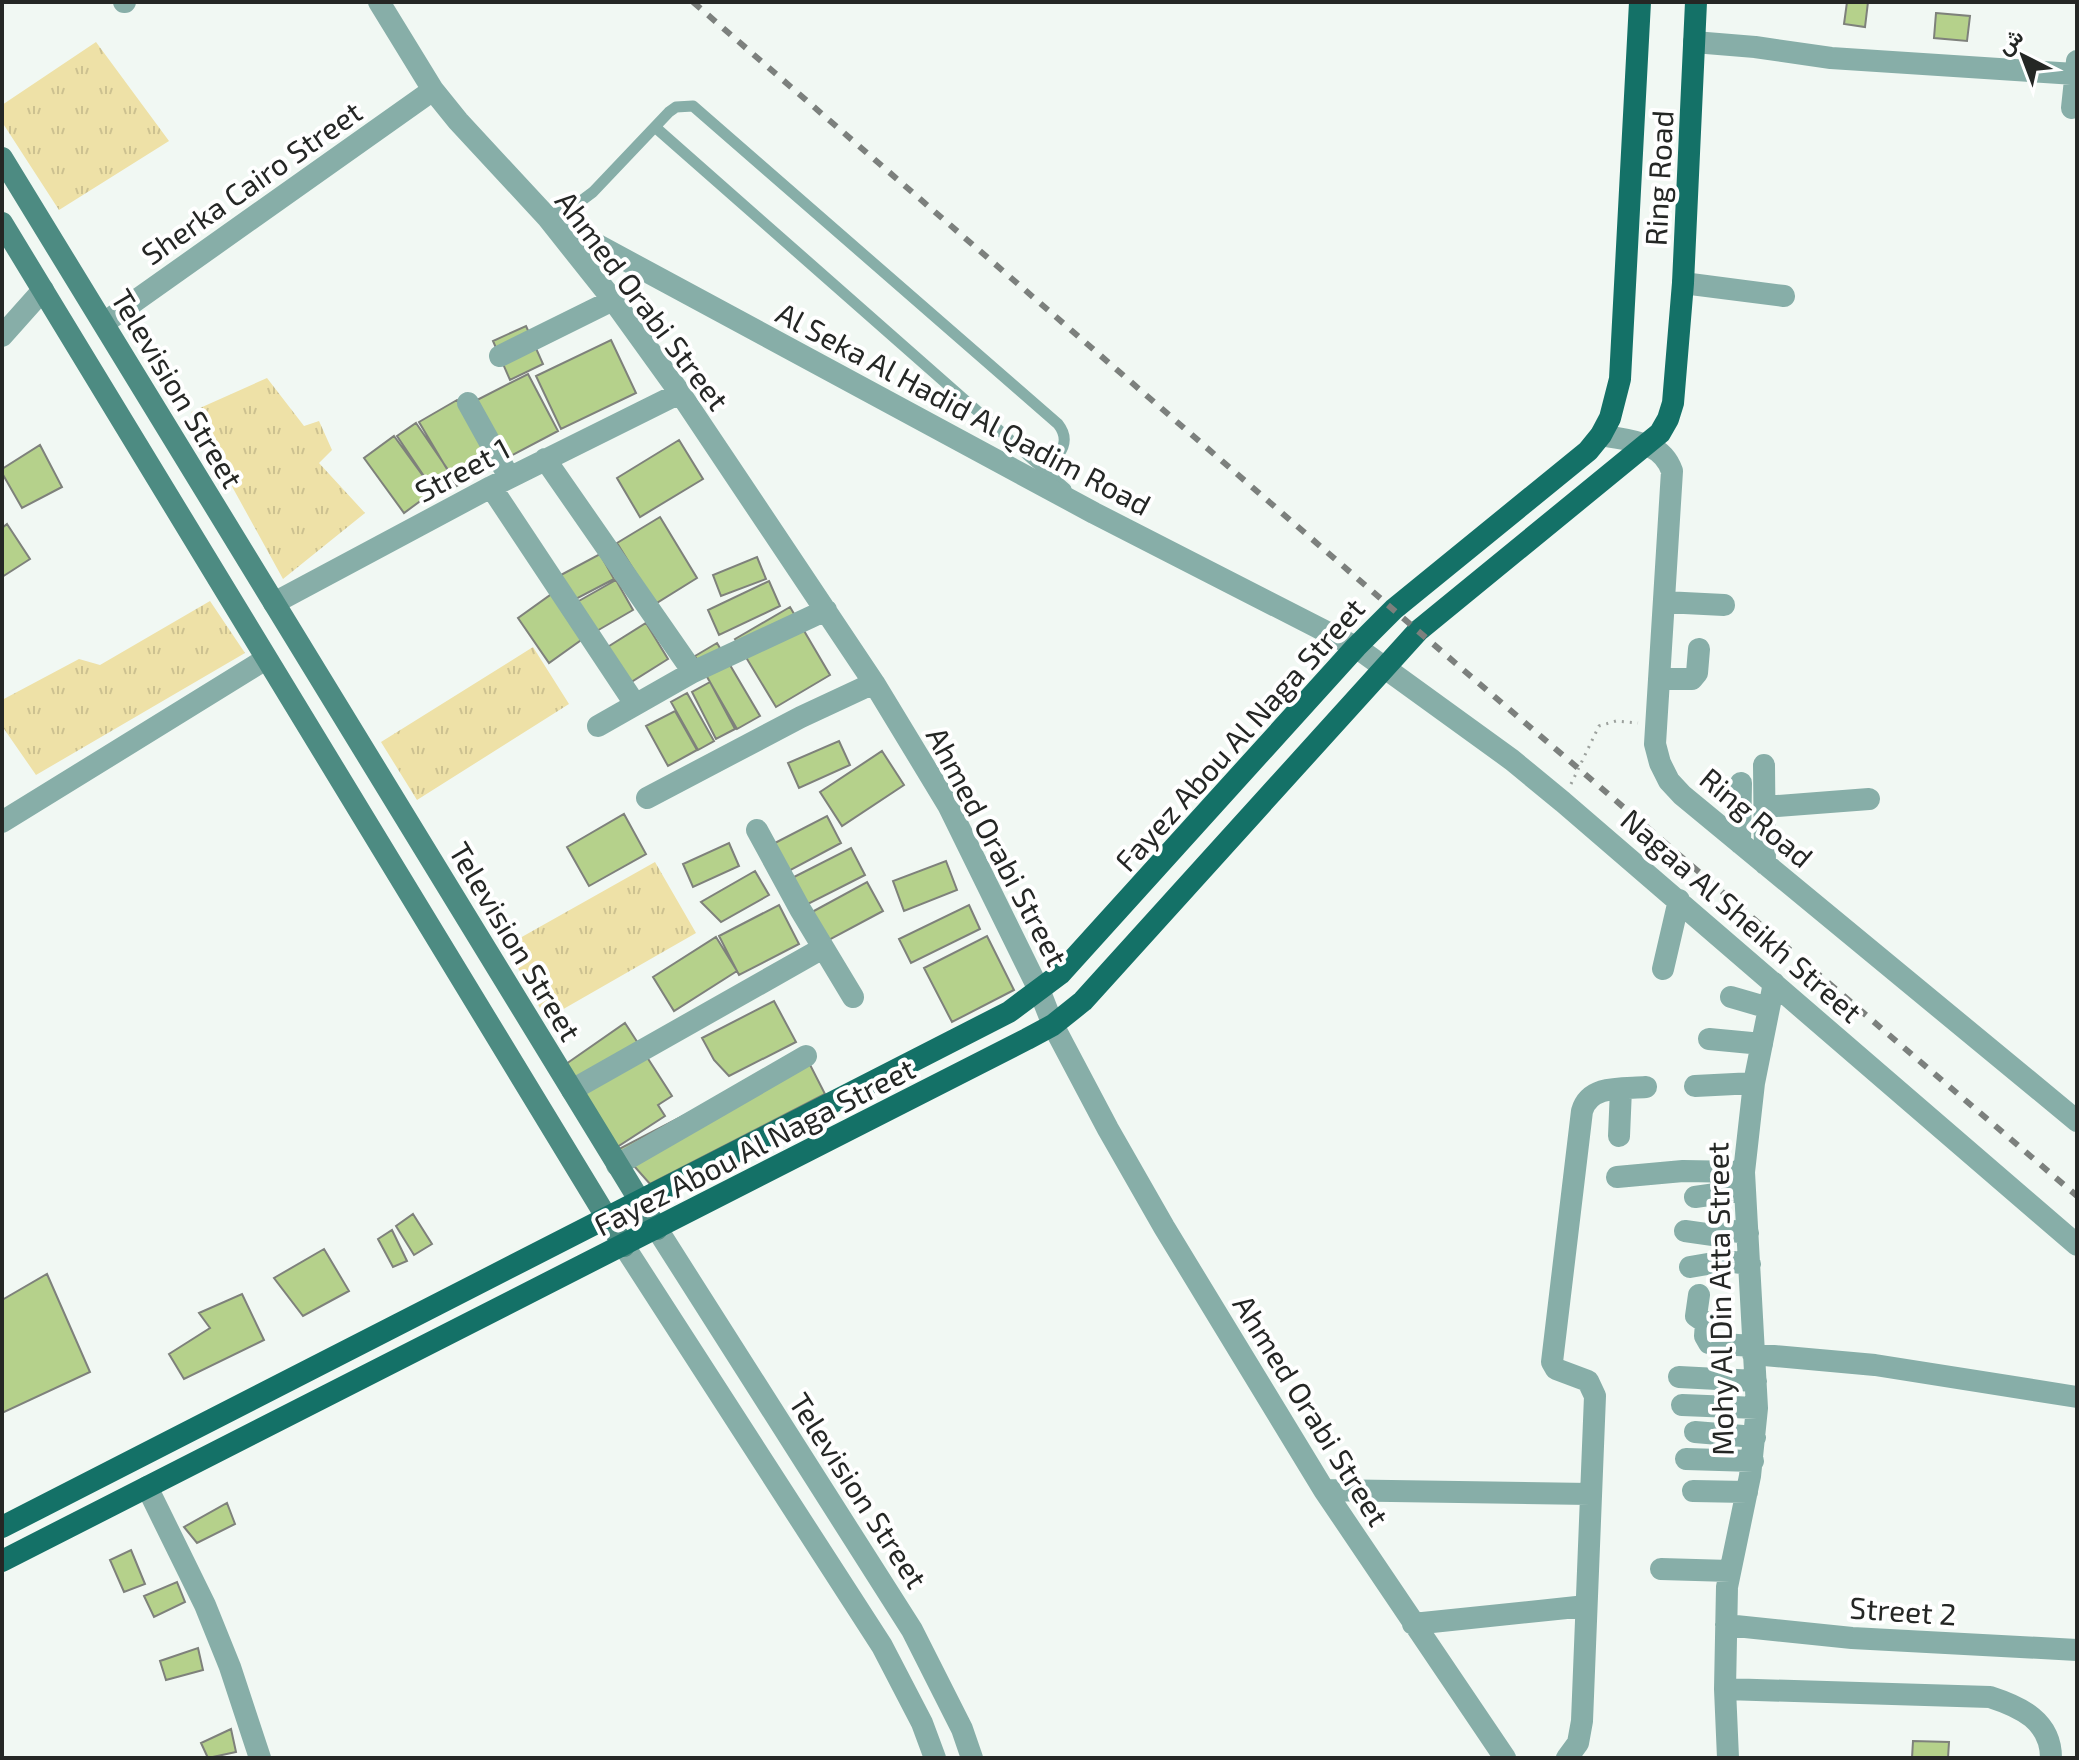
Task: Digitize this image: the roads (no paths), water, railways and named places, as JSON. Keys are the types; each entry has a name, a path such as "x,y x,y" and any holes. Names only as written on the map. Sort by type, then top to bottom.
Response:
{"main road":[{"name":"Ring Road","path":"1394,609 1572,465 1601,435 1616,399 1620,379 1640,2"},
{"name":"Ring Road","path":"1418,631 1648,444 1668,419 1673,403 1683,283 1696,2"},
{"name":"Television Street","path":"2,158 657,1229"},
{"path":"2,223 624,1246"},
{"name":"Fayez Abou Al Naga Street","path":"2,1527 1009,1012 1040,992 1074,961 1356,647 1394,609"},
{"name":"Fayez Abou Al Naga Street","path":"2,1561 1053,1025 1083,1001 1418,631"}],"street":[{"name":"Ahmed Orabi Street","path":"379,2 433,90 547,217 613,300 680,393 874,683 948,805 1040,992 1053,1025 1164,1227 1324,1490 1505,1758"},
{"path":"1694,42 1831,58 2076,67 2072,108"},
{"name":"Sherka Cairo Street","path":"104,323 433,90"},
{"name":"Al Seka Al Hadid Al Qadim Road","path":"547,217 1094,513 1356,647"},
{"path":"1683,283 1784,296"},
{"path":"2,336 43,290"},
{"path":"500,356 613,300"},
{"name":"Street 1","path":"274,603 500,482 680,393"},
{"path":"468,403 500,482 635,704"},
{"path":"1601,435 1648,444"},
{"name":"Ring Road","path":"1648,444 1668,459 1672,471 1655,744 1669,781 1682,795 2077,1121"},
{"path":"545,459 693,672"},
{"path":"1664,602 1724,605"},
{"path":"598,726 693,672 826,610"},
{"name":"Nagaa Al Sheikh Street","path":"1356,647 1512,760 1563,802 2077,1245"},
{"path":"1659,679 1692,679 1697,673 1699,649"},
{"path":"2,822 266,659"},
{"path":"647,798 776,729 874,683"},
{"path":"1764,765 1765,864"},
{"path":"1740,843 1741,783"},
{"path":"1764,807 1869,799"},
{"path":"757,830 853,997"},
{"path":"1663,969 1679,900"},
{"path":"572,1090 823,948"},
{"name":"Mohy Al Din Atta Street","path":"1732,1758 1725,1689 1726,1625 1730,1571 1753,1461 1757,1408 1744,1181 1754,1083 1774,983"},
{"path":"1731,997 1769,1008"},
{"path":"1709,1039 1762,1044"},
{"path":"617,1165 806,1056"},
{"path":"1695,1086 1754,1083"},
{"path":"1567,1758 1578,1743 1582,1721 1595,1396 1588,1381 1556,1369 1552,1362 1584,1103 1597,1092 1646,1087"},
{"path":"1619,1136 1621,1089"},
{"path":"1631,1181 1704,1170 1744,1181"},
{"path":"1695,1197 1744,1181"},
{"name":"Television Street","path":"657,1229 912,1630 956,1716 972,1758"},
{"path":"1685,1231 1720,1236 1732,1231 1748,1233"},
{"path":"624,1246 882,1646 922,1723 935,1758"},
{"path":"1690,1267 1725,1261 1750,1264"},
{"path":"1699,1295 1696,1316 1706,1323 1695,1340 2077,1397"},
{"path":"1679,1377 1756,1381"},
{"path":"1682,1405 1757,1408"},
{"path":"1695,1432 1755,1437"},
{"path":"1686,1459 1753,1461"},
{"path":"147,1487 205,1605 230,1667 260,1758"},
{"path":"1324,1490 1590,1494"},
{"path":"1693,1491 1747,1492"},
{"path":"1661,1569 1730,1571"},
{"path":"1413,1624 1586,1606"},
{"name":"Street 2","path":"1726,1625 1852,1638 2077,1650"},
{"path":"1725,1689 1990,1697 2014,1705 2035,1718 2047,1734 2051,1758"}],"lane":[{"path":"547,217 593,192 676,107 685,105 700,109 1058,424 1065,434 1065,446 1045,471"},
{"path":"655,127 1094,513"}],"railway":[{"path":"693,2 1418,631 2077,1196"}]}
